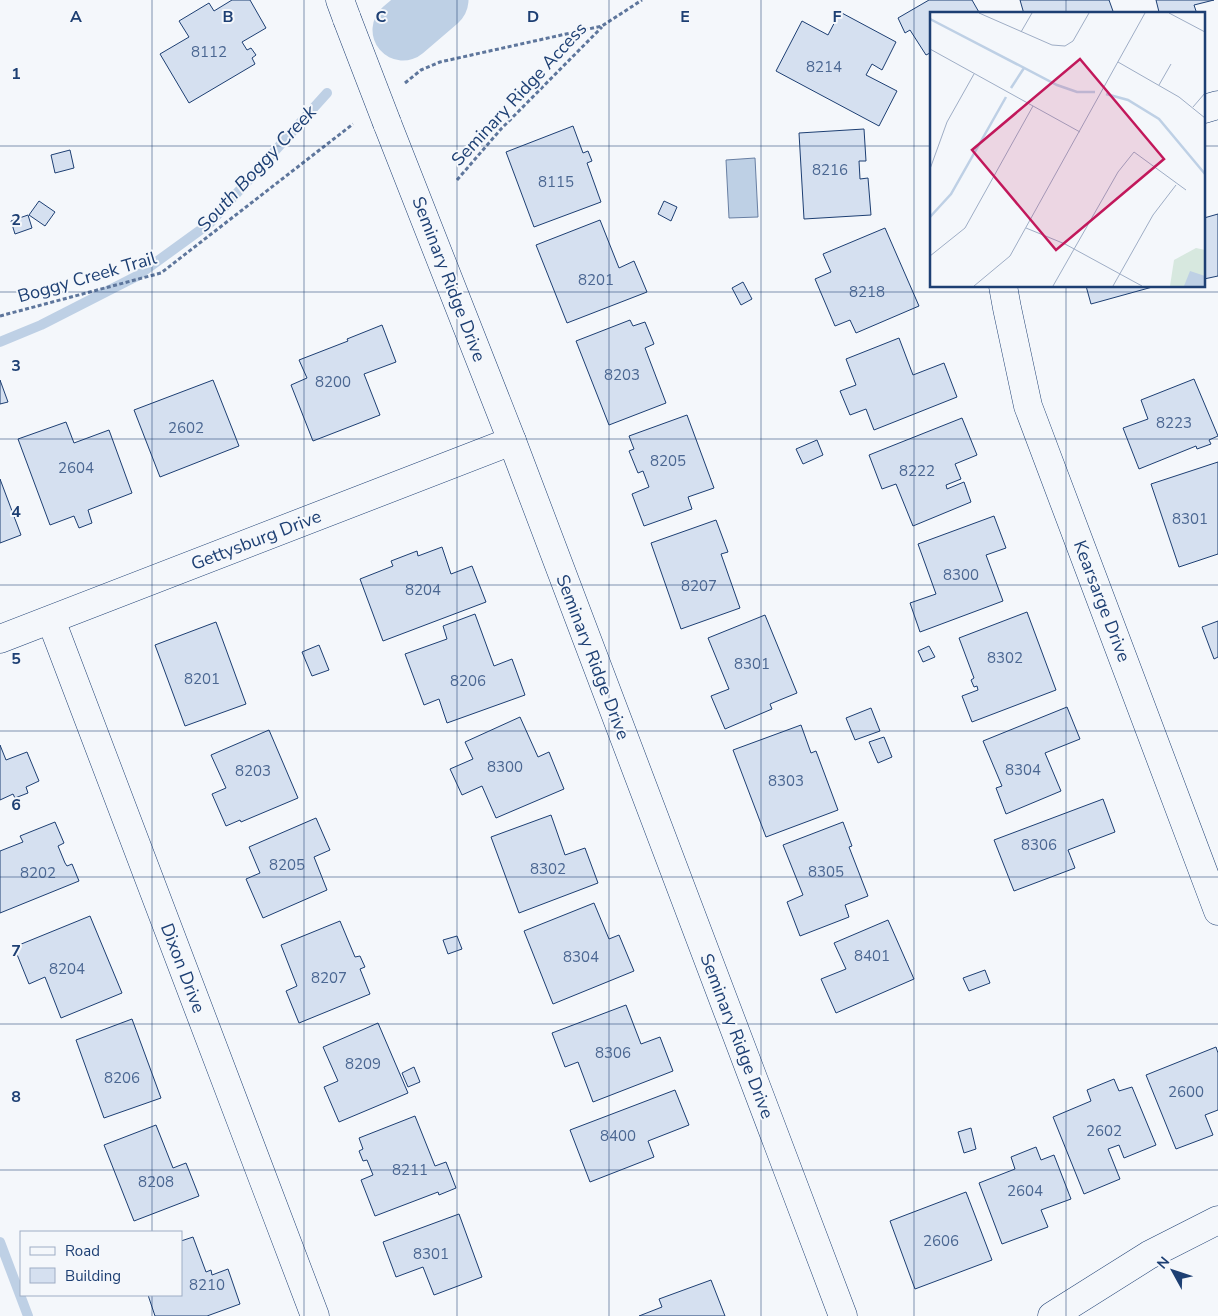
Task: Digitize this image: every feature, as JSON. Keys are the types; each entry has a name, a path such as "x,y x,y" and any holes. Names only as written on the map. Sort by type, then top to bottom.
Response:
{"street":[{"name":"Seminary Ridge Drive","path":"343,10 512,441 843,1316"},
{"name":"Kearsarge Drive","path":"1003,288 1028,406 1218,911"},
{"name":"Gettysburg Drive","path":"0,639 512,441"},
{"name":"Dixon Drive","path":"50,620 315,1316"},
{"path":"1052,1316 1149,1255 1218,1220"}],"path":[{"path":"398,89 421,70 440,62 602,26 642,0"},
{"name":"Seminary Ridge Access","path":"457,180 501,129 602,26"},
{"name":"Boggy Creek Trail","path":"0,316 161,273 358,120"}],"water":[{"path":"755,158 758,217 729,218 726,160"}],"building":[{"path":"232,0 250,0 266,28 242,42 247,50 251,48 256,55 252,58 255,64 189,103 160,54 189,37 179,21 209,3 214,11"},
{"path":"929,0 972,0 979,12 930,12 930,53 926,55 910,30 905,33 898,18"},
{"path":"1020,0 1109,0 1113,12 1023,12"},
{"path":"1156,0 1214,0 1194,5 1196,12 1159,12"},
{"path":"840,12 896,42 882,70 872,64 866,75 897,91 879,126 776,71 802,21 828,35"},
{"path":"573,126 583,153 588,151 592,161 587,163 601,202 534,227 506,152"},
{"path":"864,129 866,161 859,161 860,179 868,178 871,215 804,219 799,133"},
{"path":"70,150 74,168 55,173 51,155"},
{"path":"39,201 55,212 45,226 29,215"},
{"path":"664,201 677,207 671,221 658,214"},
{"path":"1218,214 1218,276 1206,279 1206,217"},
{"path":"28,215 32,228 15,234 11,221"},
{"path":"600,220 619,268 634,261 647,292 567,323 536,245"},
{"path":"885,228 919,306 856,333 850,320 835,326 815,279 831,272 823,254"},
{"path":"743,282 752,299 741,305 732,288"},
{"path":"1087,288 1149,288 1091,304"},
{"path":"630,320 633,326 645,322 654,344 645,348 666,403 609,425 576,341"},
{"path":"382,325 396,362 364,374 380,415 313,441 291,385 307,378 299,360 348,341 347,339"},
{"path":"899,338 913,375 944,363 957,397 874,430 866,409 850,415 840,391 856,385 846,359"},
{"path":"1194,379 1218,436 1209,440 1211,444 1197,449 1196,446 1139,469 1123,428 1148,419 1141,400"},
{"path":"0,380 8,402 0,404"},
{"path":"213,380 239,446 160,477 134,410"},
{"path":"687,415 714,488 688,497 692,509 644,526 632,494 649,487 643,471 638,473 629,451 634,449 629,436"},
{"path":"962,418 977,455 955,464 961,479 946,485 947,489 964,482 971,502 913,526 896,484 882,489 869,455"},
{"path":"66,422 74,443 109,430 132,493 88,510 92,523 79,528 74,516 50,525 18,439"},
{"path":"817,440 823,455 803,464 796,449"},
{"path":"1218,462 1218,554 1179,567 1151,484"},
{"path":"0,479 21,535 0,543"},
{"path":"994,516 1006,548 986,555 1003,601 920,632 910,603 936,594 918,544"},
{"path":"716,520 728,552 721,554 740,608 681,629 651,543"},
{"path":"442,547 451,574 472,566 486,602 383,641 360,579 393,566 391,561 417,551 418,556"},
{"path":"1027,612 1056,690 972,722 962,696 978,690 977,686 974,687 971,680 974,678 959,638"},
{"path":"475,614 494,666 512,659 525,695 447,723 439,699 424,705 405,654 447,639 443,626"},
{"path":"765,615 797,693 770,704 772,709 725,729 711,696 729,689 708,638"},
{"path":"1218,621 1218,657 1214,659 1202,627"},
{"path":"216,622 246,704 185,726 155,645"},
{"path":"319,645 329,670 312,676 302,652"},
{"path":"929,646 935,657 923,662 918,651"},
{"path":"1067,707 1080,739 1045,753 1061,791 1006,814 996,788 1002,786 983,741"},
{"path":"871,708 880,731 855,740 846,718"},
{"path":"520,717 538,757 549,752 564,789 496,818 482,786 462,795 450,769 473,759 465,742"},
{"path":"801,725 811,753 816,751 838,810 766,837 733,750"},
{"path":"269,730 298,798 241,822 240,820 226,826 212,794 226,788 211,755"},
{"path":"884,737 892,757 878,763 869,742"},
{"path":"0,745 6,760 27,752 39,781 26,787 28,793 15,798 13,794 0,800"},
{"path":"1103,799 1115,832 1068,850 1075,868 1014,891 994,840"},
{"path":"551,815 565,855 585,848 598,883 519,913 491,837"},
{"path":"316,818 330,850 314,857 327,890 263,918 246,879 260,873 249,847"},
{"path":"55,822 64,843 58,846 67,866 72,864 79,881 0,913 0,851 23,842 20,836"},
{"path":"843,822 852,846 849,847 868,896 845,905 849,917 800,936 787,902 803,895 783,845"},
{"path":"594,903 609,939 619,935 634,971 553,1004 524,931"},
{"path":"90,916 122,993 61,1018 45,977 29,984 14,947"},
{"path":"888,920 914,979 836,1013 821,979 846,969 834,943"},
{"path":"340,921 355,957 360,956 365,967 360,969 370,994 299,1023 286,991 297,986 281,945"},
{"path":"457,936 462,949 448,954 443,940"},
{"path":"985,970 990,983 969,991 963,978"},
{"path":"626,1005 641,1044 660,1037 673,1071 593,1102 578,1062 565,1067 552,1033"},
{"path":"132,1019 161,1098 104,1118 76,1040"},
{"path":"378,1023 408,1093 339,1122 324,1087 338,1081 323,1047"},
{"path":"1216,1047 1218,1053 1218,1110 1205,1115 1213,1135 1176,1149 1146,1075"},
{"path":"414,1067 420,1082 408,1087 402,1073"},
{"path":"1114,1079 1119,1091 1132,1087 1156,1145 1124,1158 1119,1145 1108,1149 1120,1179 1084,1194 1053,1117 1091,1101 1087,1090"},
{"path":"675,1090 689,1125 648,1141 654,1157 590,1182 570,1130"},
{"path":"415,1116 435,1166 446,1162 456,1188 439,1195 438,1192 375,1216 361,1180 373,1175 367,1160 363,1161 359,1151 363,1149 359,1138"},
{"path":"156,1125 173,1168 186,1163 199,1196 134,1221 104,1145"},
{"path":"971,1128 976,1149 964,1153 958,1132"},
{"path":"1036,1147 1041,1160 1054,1155 1071,1199 1041,1210 1048,1227 1002,1244 979,1183 1015,1169 1011,1157"},
{"path":"966,1192 992,1260 915,1289 890,1221"},
{"path":"459,1214 482,1277 434,1295 423,1267 396,1277 383,1242"},
{"path":"193,1237 206,1272 211,1270 212,1275 228,1269 240,1304 207,1316 155,1316 148,1296 182,1296 182,1241"},
{"path":"711,1280 725,1316 639,1316 662,1307 659,1299"}],"waterway":[{"name":"South Boggy Creek","path":"403,30 438,0"},
{"name":"South Boggy Creek","path":"0,342 41,325 137,276 210,223 327,93"},
{"path":"0,1242 20,1295"},
{"path":"20,1296 28,1316"}]}
